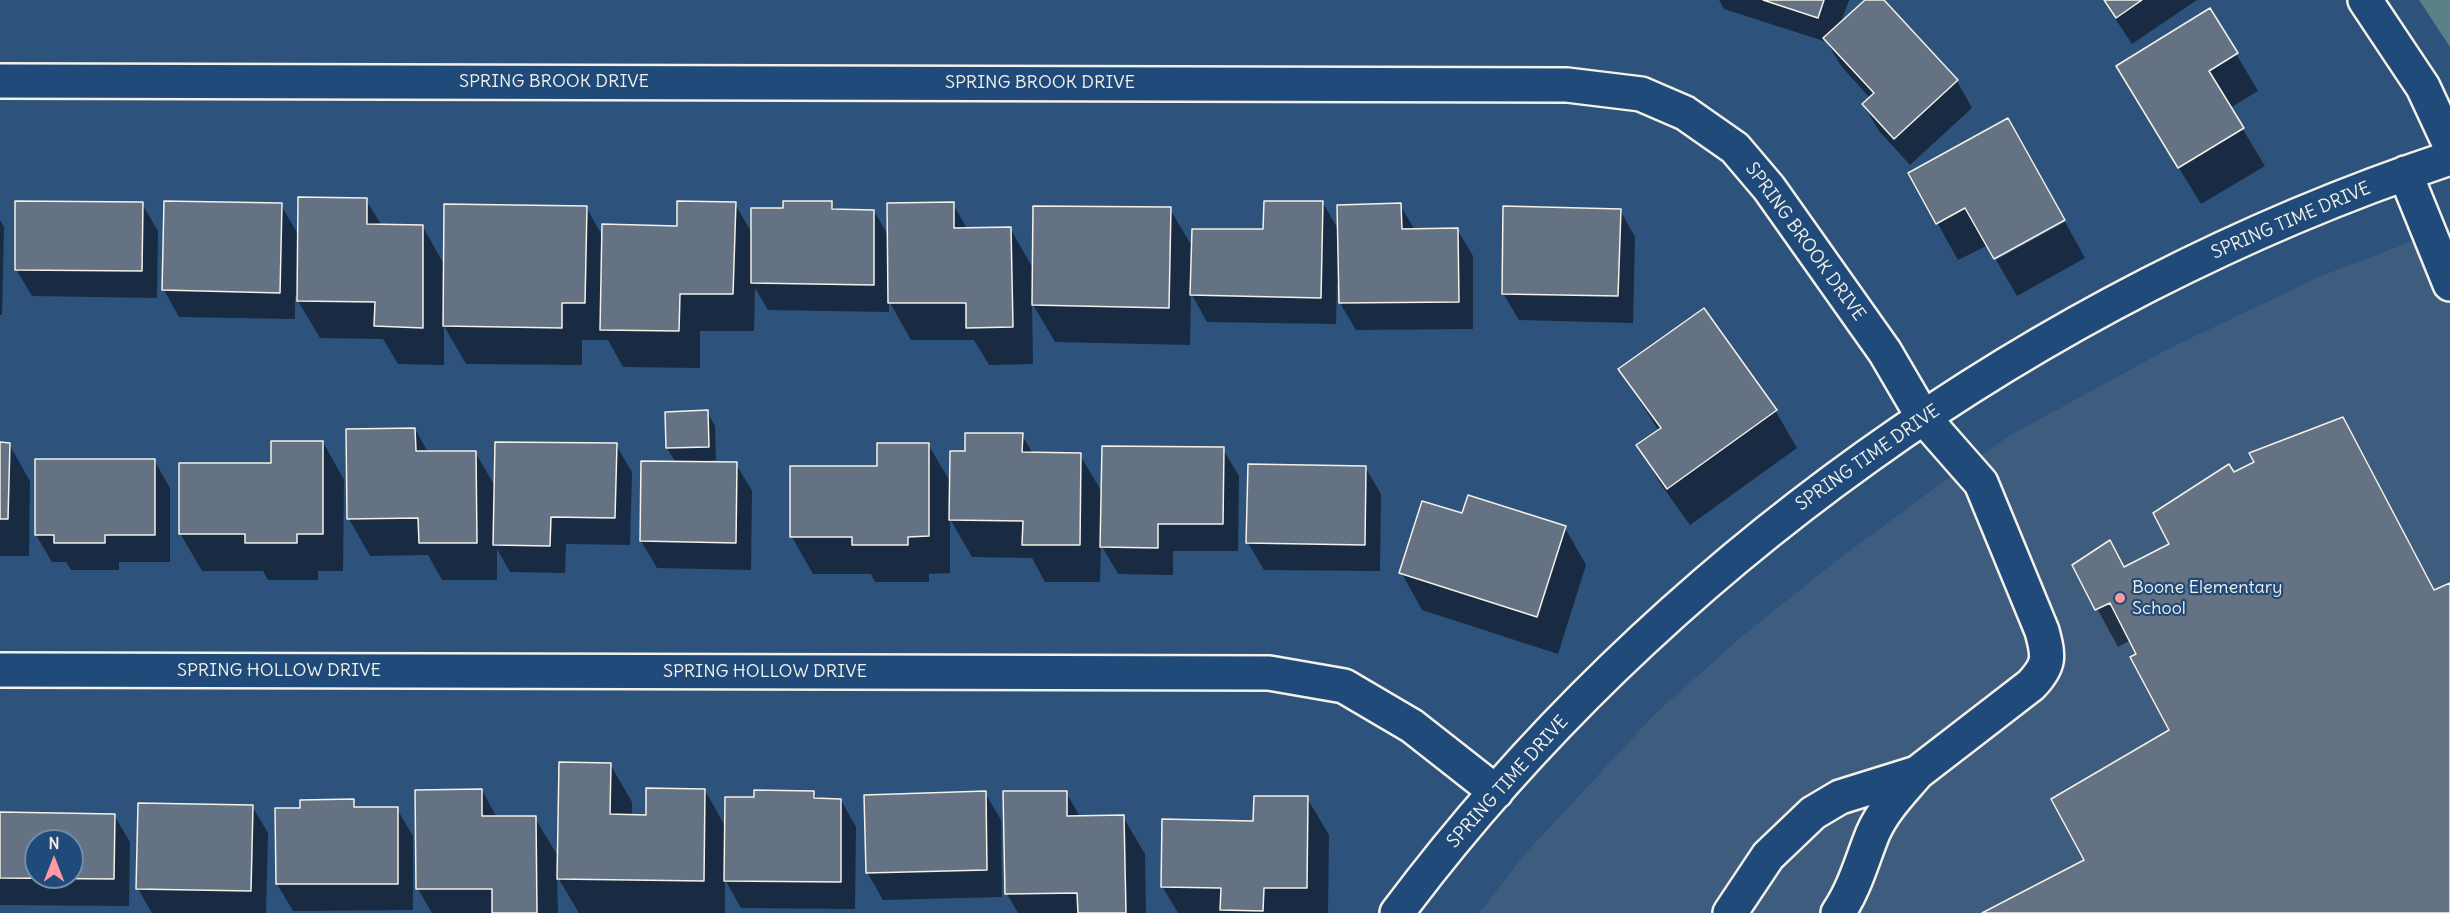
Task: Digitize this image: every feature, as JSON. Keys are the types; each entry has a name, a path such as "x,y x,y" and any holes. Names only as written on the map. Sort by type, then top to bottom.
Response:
{"street":[{"path":"2365,0 2423,87 2450,145"},
{"name":"SPRING BROOK DRIVE","path":"0,81 1567,85 1641,94 1685,113 1735,148 1769,188 1885,352 1923,417 1981,483 2042,631 2049,654 2044,672 2031,685 1917,773"},
{"name":"SPRING TIME DRIVE","path":"1397,913 1496,792 1590,693 1720,572 1793,512 1923,417 2024,355 2149,285 2320,206 2450,158"},
{"path":"2405,173 2450,284"},
{"name":"SPRING HOLLOW DRIVE","path":"0,670 1269,673 1344,686 1412,726 1496,792"},
{"path":"1730,913 1768,856 1813,813 1840,797 1917,773"},
{"path":"1838,913 1851,894 1874,831 1885,811 1917,773"}],"shaded area":[{"name":"Boone Elementary School","path":"2450,227 2450,913 1479,913 1524,855 1655,714 1740,638 1840,558 1936,487 2009,436 2168,349 2321,276"}],"green space":[{"path":"2419,0 2450,0 2450,47"}],"building":[{"path":"1763,0 1824,0 1818,18"},
{"path":"1865,0 1884,0 1958,80 1894,139 1862,104 1874,93 1823,38"},
{"path":"2104,0 2142,0 2116,18"},
{"path":"2210,8 2238,53 2209,71 2244,128 2178,168 2116,66"},
{"path":"2008,118 2065,220 1994,259 1965,208 1936,224 1908,173"},
{"path":"298,197 367,198 367,224 423,225 423,328 374,326 375,302 297,301"},
{"path":"15,201 143,202 142,271 15,270"},
{"path":"164,201 282,203 280,293 162,290"},
{"path":"677,201 736,202 733,294 680,294 679,331 600,330 602,224 677,226"},
{"path":"783,201 832,201 832,209 874,210 874,285 751,283 751,208 783,208"},
{"path":"1264,201 1323,201 1321,298 1190,295 1192,229 1263,229"},
{"path":"954,202 954,228 1011,227 1013,327 966,328 966,303 888,303 887,203"},
{"path":"1401,203 1402,229 1458,228 1459,302 1339,303 1337,205"},
{"path":"444,204 587,206 585,303 562,303 562,328 443,326"},
{"path":"1033,206 1171,207 1169,308 1032,305"},
{"path":"1503,206 1621,209 1618,296 1502,294"},
{"path":"1704,308 1777,410 1667,489 1636,445 1661,428 1618,369"},
{"path":"708,410 709,447 666,448 665,412"},
{"path":"2343,417 2434,590 2450,583 2450,913 1982,913 2084,860 2051,799 2169,730 2130,657 2136,654 2110,603 2095,610 2072,565 2110,540 2124,567 2169,544 2153,513 2229,464 2234,472 2254,462 2249,453"},
{"path":"415,428 416,451 476,451 477,543 419,543 418,518 347,519 346,429"},
{"path":"965,433 1023,433 1022,452 1081,453 1080,545 1022,545 1023,521 949,520 950,451 965,451"},
{"path":"271,441 323,441 323,534 297,534 297,543 245,543 245,534 179,534 179,463 271,463"},
{"path":"0,442 10,443 8,519 0,519"},
{"path":"495,442 617,443 615,518 551,517 550,546 493,545"},
{"path":"877,443 929,443 929,536 908,537 908,545 852,545 852,537 790,537 790,466 877,466"},
{"path":"1102,446 1224,447 1223,524 1158,524 1158,548 1100,547"},
{"path":"35,459 155,459 155,535 105,535 105,543 54,543 54,535 35,535"},
{"path":"641,461 737,462 736,543 640,541"},
{"path":"1248,464 1366,466 1365,545 1246,543"},
{"path":"1468,495 1566,526 1537,617 1399,573 1422,501 1462,513"},
{"path":"559,762 611,763 610,814 646,815 646,788 705,789 704,881 557,879"},
{"path":"482,789 482,816 536,816 537,913 492,913 492,889 416,889 415,790"},
{"path":"754,790 814,791 814,798 841,799 841,882 724,881 725,797 754,797"},
{"path":"986,791 987,870 866,873 864,795"},
{"path":"1003,791 1067,791 1067,816 1124,815 1126,913 1078,913 1077,893 1005,894"},
{"path":"1254,796 1308,796 1307,888 1264,888 1263,911 1220,910 1221,888 1161,887 1162,819 1253,821"},
{"path":"354,799 354,807 398,807 398,884 276,884 275,808 300,808 300,800"},
{"path":"138,803 253,805 251,891 136,889"},
{"path":"0,812 115,814 114,879 84,879 84,829 24,829 24,878 0,878"}],"place":[{"name":"Boone Elementary School","path":"2120,598"}]}
